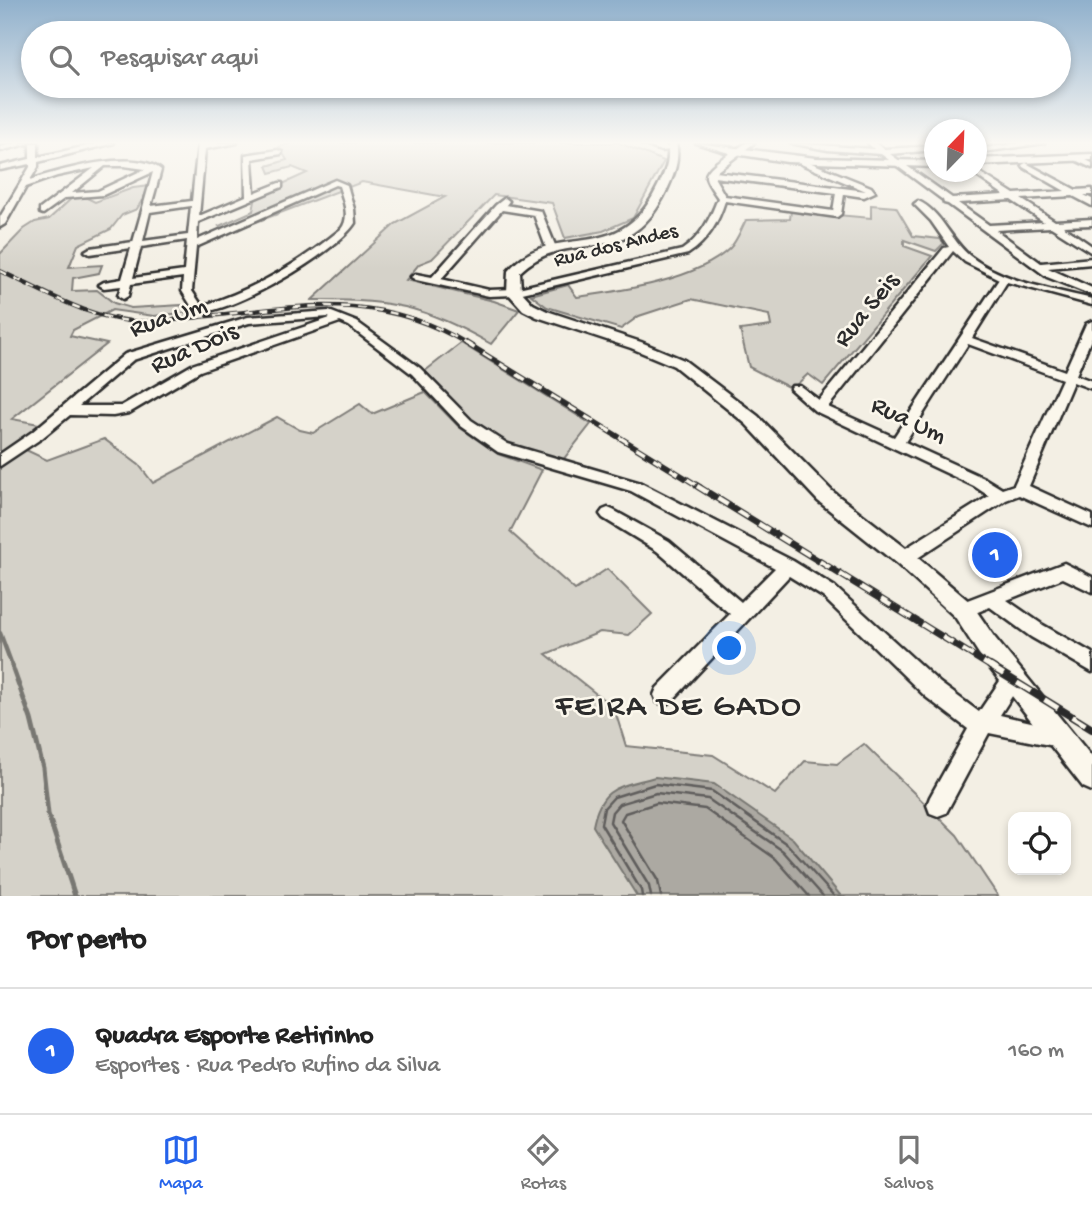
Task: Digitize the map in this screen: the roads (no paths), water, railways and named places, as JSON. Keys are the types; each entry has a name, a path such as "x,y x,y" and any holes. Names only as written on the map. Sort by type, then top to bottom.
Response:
{"main road":[{"path":"665,185 643,219 634,228 617,236 552,250 521,262 514,271 514,292 528,307 542,314 636,345 691,371 752,420 825,496 904,558 963,610 1013,680 1092,778"}],"street":[{"path":"1,220 22,186 25,185"},
{"path":"43,211 77,185"},
{"path":"63,196 96,194 116,185"},
{"path":"123,296 153,185"},
{"path":"197,185 187,291 199,310 248,292 287,273 340,234 350,219 343,185"},
{"path":"249,185 250,198"},
{"path":"194,221 279,185"},
{"path":"90,251 136,244 192,242 326,185"},
{"path":"713,185 722,198 834,214 839,212 840,191"},
{"path":"793,185 871,192 855,185"},
{"path":"928,185 1038,266 1089,291"},
{"path":"994,185 1092,250"},
{"path":"1061,185 1092,203"},
{"path":"1092,192 918,204 930,212 955,248 981,267 1005,278 1092,302"},
{"name":"Rua dos Andes","path":"416,277 489,293 514,292 685,252 698,244 713,223 722,198"},
{"path":"145,210 195,203"},
{"path":"435,280 502,204 538,213 552,250"},
{"path":"987,228 1092,222"},
{"name":"Rua Seis","path":"820,408 947,250 955,248"},
{"path":"1038,266 1092,261"},
{"path":"104,285 188,273"},
{"path":"897,444 1005,278"},
{"name":"Rua Um","path":"0,461 37,435 130,357 229,325 266,317 307,313 329,314 342,318"},
{"path":"342,318 416,371 466,423 503,448 636,487 787,566 829,592 933,690 983,724 1059,737"},
{"name":"Rua Dois","path":"67,410 124,410 190,371 342,318"},
{"path":"1020,489 1092,324"},
{"path":"965,339 1092,385"},
{"name":"Rua Um","path":"796,388 820,408 979,482 1001,496"},
{"path":"904,558 1001,496 1020,489 1092,522"},
{"path":"608,514 663,546 741,613"},
{"path":"664,695 787,566"},
{"path":"963,610 1064,570 1092,585"},
{"path":"993,600 1037,631 1092,663"},
{"path":"938,805 983,724 1013,680"}],"water":[{"path":"655,777 714,784 793,839 841,896 637,896 593,826 601,802 607,795 622,786"}],"waterway":[{"path":"0,633 13,668"},
{"path":"12,666 31,719 43,768 48,814 75,896"}],"railway":[{"path":"0,271 70,304 107,317 125,320 145,322 270,309 337,306 402,316 435,327 469,345"},
{"path":"466,343 700,487"},
{"path":"697,486 993,668"},
{"path":"990,666 1092,729"}],"place":[{"name":"Quadra Esporte Retirinho","path":"995,555"}],"district":[{"name":"FEIRA DE GADO","path":"679,708"}]}
